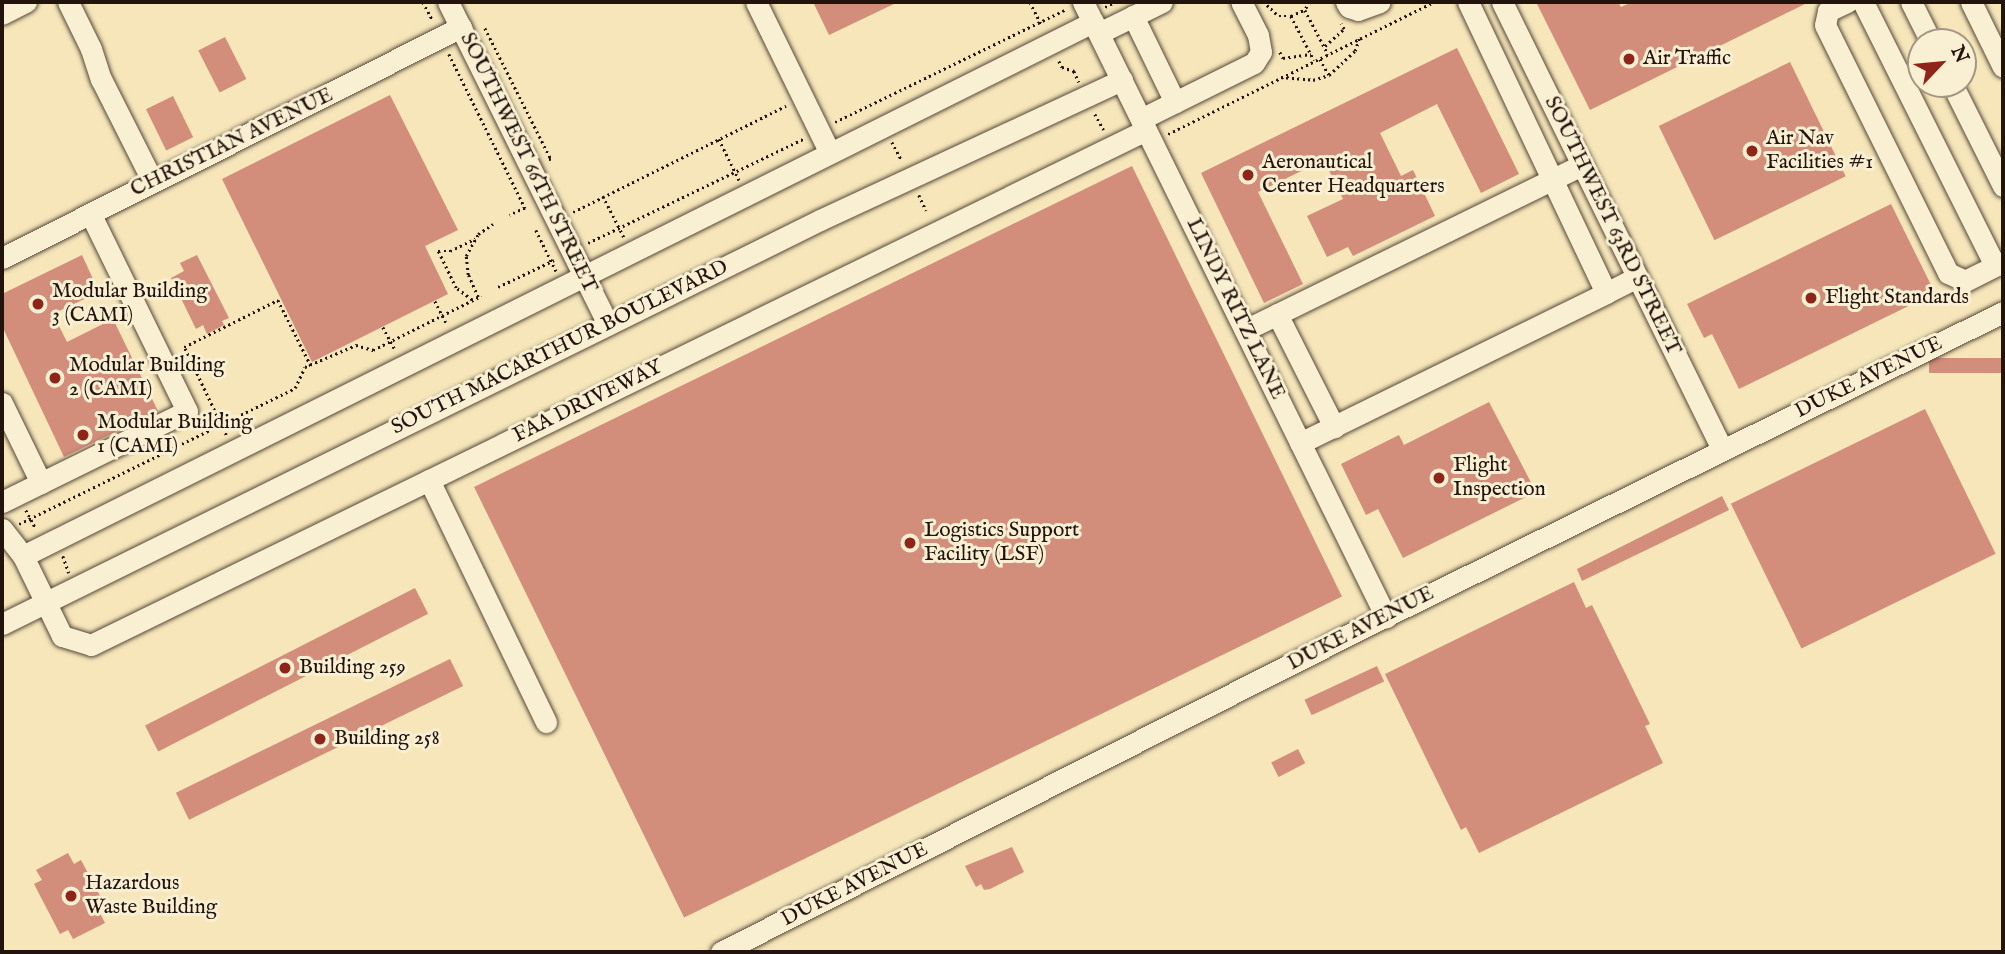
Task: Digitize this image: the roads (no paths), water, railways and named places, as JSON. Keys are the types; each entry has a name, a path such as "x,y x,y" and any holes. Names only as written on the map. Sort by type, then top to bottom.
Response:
{"street":[{"path":"2,14 26,2"},
{"path":"68,2 91,49 101,79 153,182"},
{"name":"SOUTHWEST 66TH STREET","path":"448,2 608,325"},
{"path":"756,2 830,153"},
{"name":"LINDY RITZ LANE","path":"1083,2 1386,617"},
{"path":"23,556 830,153 1096,28 1133,16 1162,2"},
{"name":"FAA DRIVEWAY","path":"9,527 62,636 91,645 1121,139 1175,102 1254,63 1261,52 1258,35 1241,2"},
{"path":"1343,11 1349,7 1358,10 1380,2"},
{"path":"1468,2 1606,293"},
{"name":"SOUTHWEST 63RD STREET","path":"1502,2 1722,450"},
{"path":"1847,2 1828,11 1825,26 1948,274 1965,281 1999,264 1863,2"},
{"path":"1911,2 1924,28"},
{"path":"1971,2 2003,67"},
{"path":"1133,16 1175,102"},
{"name":"CHRISTIAN AVENUE","path":"2,258 461,27"},
{"name":"SOUTH MACARTHUR BOULEVARD","path":"2,624 820,220 1122,80"},
{"path":"1959,98 2003,186"},
{"path":"1245,330 1550,178 1582,165"},
{"path":"12,502 41,483 187,411 90,213"},
{"path":"1300,443 1637,277"},
{"name":"DUKE AVENUE","path":"721,952 1386,617 2003,312"},
{"path":"1277,314 1334,427"},
{"path":"2,403 41,483"},
{"path":"429,480 546,722"}],"place":[{"name":"Air Traffic","path":"1629,59"},
{"name":"Air Nav Facilities #1","path":"1752,151"},
{"name":"Aeronautical Center Headquarters","path":"1248,175"},
{"name":"Flight Standards","path":"1811,298"},
{"name":"Modular Building 3 (CAMI)","path":"38,304"},
{"name":"Modular Building 2 (CAMI)","path":"55,378"},
{"name":"Modular Building 1 (CAMI)","path":"83,435"},
{"name":"Flight Inspection","path":"1439,478"},
{"name":"Logistics Support Facility (LSF)","path":"910,543"},
{"name":"Building 259","path":"285,668"},
{"name":"Building 258","path":"320,739"},
{"name":"Hazardous Waste Building","path":"71,896"}]}
